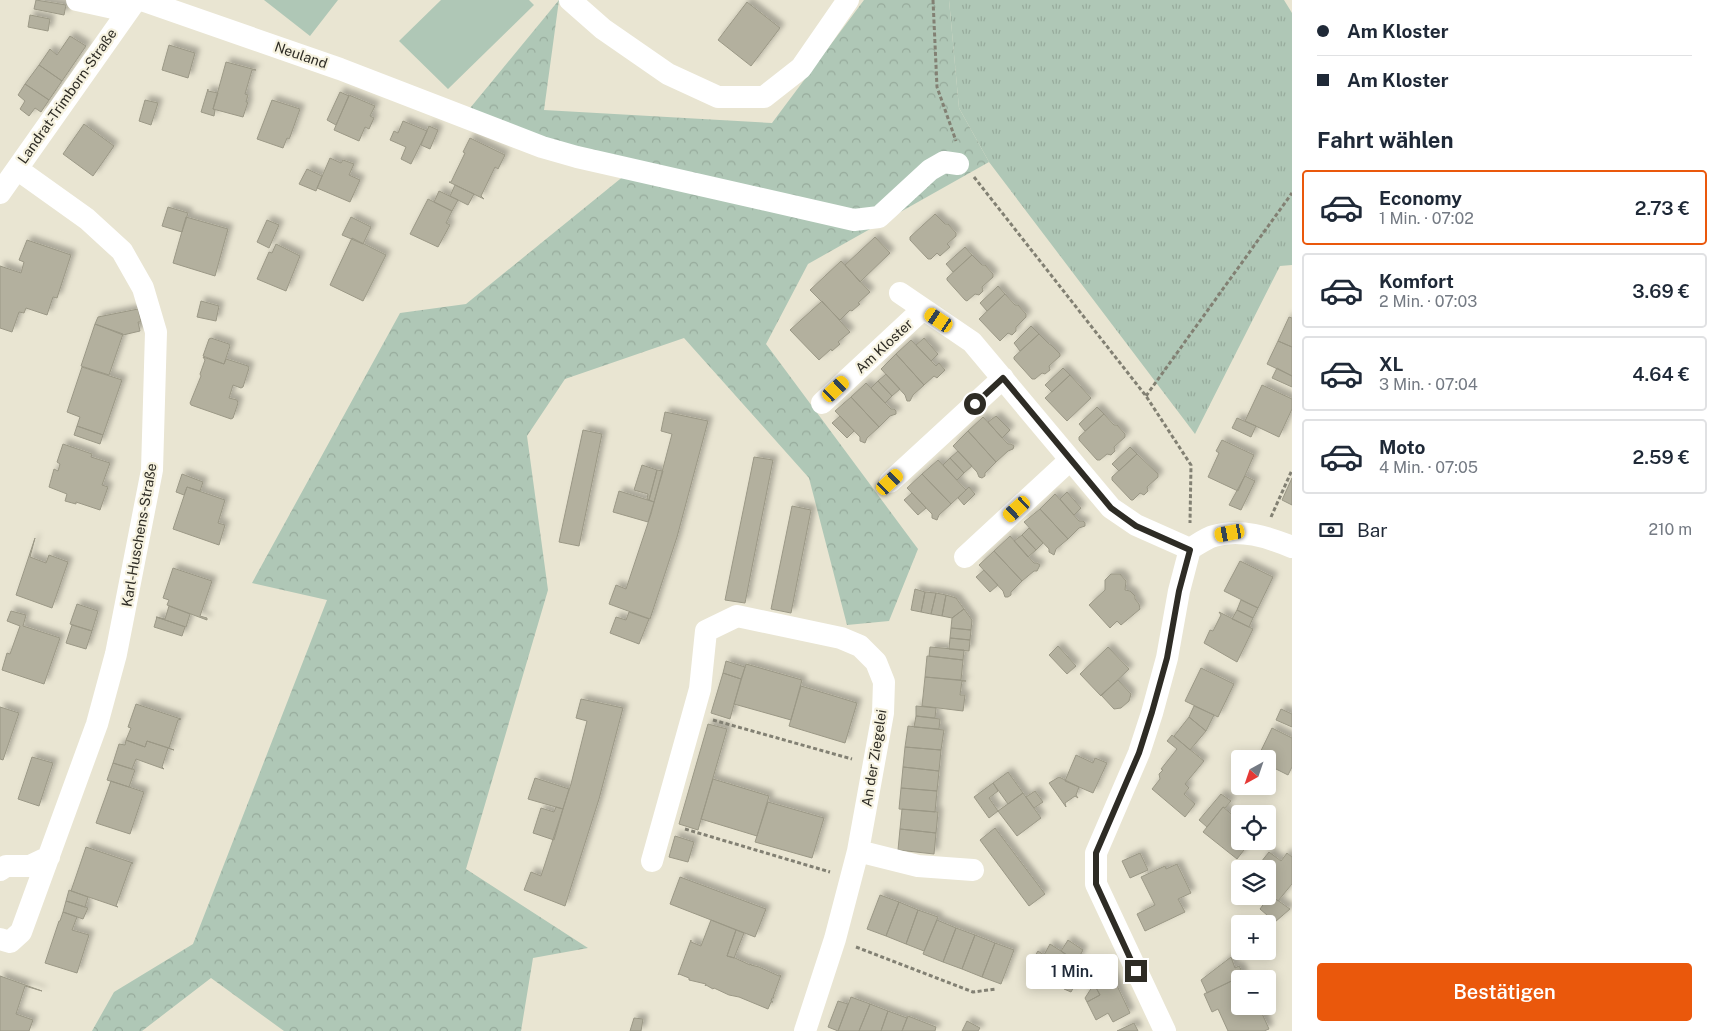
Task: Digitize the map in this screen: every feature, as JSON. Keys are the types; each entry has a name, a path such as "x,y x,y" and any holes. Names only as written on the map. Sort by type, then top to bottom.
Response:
{"street":[{"name":"Neuland","path":"77,0 135,4 340,69 542,147 577,157 854,220 879,217 930,170 944,162 958,164"},
{"path":"570,0 603,29 668,74 718,97 764,97 801,68 848,0"},
{"name":"Landrat-Trimborn-Straße","path":"0,194 135,4"},
{"name":"Karl-Huschens-Straße","path":"0,939 10,942 21,932 97,724 118,645 152,470 156,332 143,288 122,251 87,219 17,169"},
{"name":"Am Kloster","path":"900,293 972,342 1111,508 1136,526 1190,550"},
{"name":"Am Kloster","path":"822,403 923,309"},
{"path":"890,482 1003,378"},
{"path":"965,557 1070,460"},
{"path":"1165,1031 1096,884 1096,853 1139,753 1152,712 1167,658 1179,591 1190,550 1213,536 1230,533 1262,536 1292,547"},
{"name":"An der Ziegelei","path":"693,714 700,689 706,632 737,616 841,638 860,646 876,662 884,682 883,713 852,878 835,939 805,1031"},
{"path":"652,861 693,714"},
{"path":"858,851 918,866 973,870"},
{"path":"0,870 6,866 30,866 49,857"}],"path":[{"path":"933,0 937,87 958,148 958,164 975,178 1146,396 1191,464 1190,550"},
{"path":"1146,396 1292,193"},
{"path":"1262,536 1292,470"},
{"path":"693,714 874,766"},
{"path":"663,823 852,878"},
{"path":"835,939 973,992 996,989"}],"green space":[{"path":"264,0 338,0 310,36"},
{"path":"441,0 529,0 534,5 448,89 399,41"},
{"path":"559,0 544,110 772,123 864,0 949,0 959,108 989,162 808,264 766,344 918,549 889,621 847,625 809,478 684,338 565,379 527,436 548,590 466,869 588,948 533,958 521,1031 284,1031 211,978 142,1031 92,1031 114,992 193,944 327,600 252,583 400,313 466,304 625,175 466,113"},
{"path":"949,0 1284,0 1292,13 1292,265 1280,266 1195,434 989,162 959,108"}],"building":[{"path":"36,0 66,5 64,15 34,9"},
{"path":"747,2 780,28 751,66 718,40"},
{"path":"30,15 50,19 48,31 28,27"},
{"path":"70,36 86,46 62,81 39,65 50,49 57,55"},
{"path":"169,45 195,53 188,78 162,70"},
{"path":"226,62 256,70 252,70 245,94 248,95 246,102 248,102 243,117 213,109"},
{"path":"39,65 62,81 49,100 25,84"},
{"path":"25,84 49,100 41,112 35,108 29,116 20,109 25,101 18,95"},
{"path":"208,89 208,91 218,93 213,109 215,110 214,116 201,112"},
{"path":"340,92 349,96 336,125 327,120"},
{"path":"349,95 375,106 370,116 374,118 369,129 365,127 359,141 334,130"},
{"path":"145,100 158,103 151,125 139,121"},
{"path":"272,100 300,109 290,137 289,139 287,138 283,148 257,139"},
{"path":"403,121 427,131 411,164 401,159 406,147 390,140 394,131 398,133"},
{"path":"84,124 114,146 93,176 63,154"},
{"path":"429,126 438,130 430,149 421,145"},
{"path":"470,138 505,155 498,169 495,167 481,196 484,199 449,182 451,182 465,153 463,152"},
{"path":"330,158 341,163 343,160 354,164 349,175 360,180 350,202 317,188"},
{"path":"307,169 322,176 316,191 299,184"},
{"path":"455,185 474,194 468,205 450,196"},
{"path":"439,191 458,200 452,211 434,202"},
{"path":"428,199 452,211 446,223 450,225 438,247 410,234"},
{"path":"168,207 188,213 182,232 162,226"},
{"path":"935,214 945,224 948,224 956,233 956,236 947,244 950,247 940,256 937,253 931,259 928,259 910,240 910,237"},
{"path":"186,217 228,229 215,276 173,263"},
{"path":"351,217 371,227 363,244 342,235"},
{"path":"267,220 279,225 269,248 257,242"},
{"path":"875,237 890,253 860,282 845,265"},
{"path":"352,238 386,255 363,301 330,285"},
{"path":"27,240 71,255 57,298 53,297 47,315 26,308 24,313 19,312 12,332 0,328 0,266 21,273 24,262 19,260"},
{"path":"276,244 300,256 286,291 257,279 269,252 272,253"},
{"path":"965,247 972,255 953,272 946,264"},
{"path":"972,255 982,265 985,265 993,274 993,277 982,287 983,291 979,295 975,294 967,301 947,278"},
{"path":"841,261 870,292 858,303 860,304 852,311 850,310 840,320 810,290"},
{"path":"998,286 1005,294 987,311 980,303"},
{"path":"1005,294 1015,305 1018,305 1026,314 1026,317 1016,327 1016,331 1012,335 1008,333 1000,341 979,319"},
{"path":"201,301 219,306 216,321 197,317"},
{"path":"822,301 850,332 838,342 840,344 819,360 790,330"},
{"path":"138,309 141,322 138,322 140,331 123,335 95,324 98,317"},
{"path":"1289,317 1292,318 1292,347 1278,341"},
{"path":"95,324 123,334 109,375 81,366"},
{"path":"1031,326 1039,334 1020,351 1014,343"},
{"path":"1039,334 1060,356 1049,366 1050,370 1032,379 1014,357"},
{"path":"211,338 230,346 224,364 203,356"},
{"path":"924,338 938,354 931,361 916,345"},
{"path":"911,340 936,366 939,363 945,370 937,378 934,376 924,385 896,354"},
{"path":"1278,341 1292,347 1292,376 1267,364"},
{"path":"896,354 924,385 913,395 910,401 907,401 905,395 881,369"},
{"path":"203,357 224,364 226,359 249,368 243,387 233,385 229,398 237,400 238,403 231,419 190,403 201,376 205,360"},
{"path":"82,367 122,380 103,435 77,426 80,417 67,412"},
{"path":"1063,368 1070,375 1052,392 1045,385"},
{"path":"1277,368 1292,376 1292,387 1272,378"},
{"path":"886,374 900,389 892,396 878,381"},
{"path":"1070,375 1091,398 1067,421 1045,398"},
{"path":"878,381 892,396 885,403 871,388"},
{"path":"866,383 891,409 896,411 896,414 890,416 879,427 851,397"},
{"path":"1262,385 1292,399 1292,409 1279,437 1245,421"},
{"path":"851,397 879,427 867,438 865,443 860,441 860,437 835,411"},
{"path":"1097,407 1104,414 1085,431 1079,424"},
{"path":"665,412 708,421 677,537 650,619 609,604 616,585 626,589 651,514 672,434 661,431"},
{"path":"1104,414 1114,425 1117,425 1125,434 1125,437 1114,447 1115,451 1111,455 1107,454 1100,460 1097,460 1079,440 1079,437"},
{"path":"840,416 854,431 847,438 832,423"},
{"path":"996,416 1010,430 1002,438 988,422"},
{"path":"983,417 1008,444 1014,446 1013,449 996,462 968,431"},
{"path":"1237,418 1256,426 1251,437 1232,428"},
{"path":"77,426 103,435 100,444 74,435"},
{"path":"583,430 602,434 579,546 559,542"},
{"path":"968,431 996,462 982,478 979,477 977,472 953,446"},
{"path":"1222,440 1254,455 1238,491 1208,477 1219,453 1216,451"},
{"path":"63,444 92,454 91,457 110,463 102,485 108,487 100,510 76,502 76,504 65,501 67,494 49,487 54,469 58,471 60,464 57,462"},
{"path":"1130,447 1137,454 1119,471 1112,464"},
{"path":"958,451 972,466 964,473 950,458"},
{"path":"1137,454 1158,474 1158,477 1147,487 1148,491 1144,495 1140,493 1131,500 1112,480 1112,477"},
{"path":"754,457 773,460 745,603 725,600"},
{"path":"950,458 964,473 957,480 943,465"},
{"path":"938,460 966,490 951,504 922,474"},
{"path":"642,465 657,470 649,500 647,499 648,494 634,490"},
{"path":"657,470 663,471 654,502 649,500"},
{"path":"182,474 203,482 200,491 187,487 184,495 176,492"},
{"path":"922,474 951,504 939,515 937,520 932,518 932,514 907,488"},
{"path":"1245,476 1255,481 1241,510 1229,505"},
{"path":"1292,478 1292,505 1282,500"},
{"path":"187,487 225,500 218,523 225,525 219,545 173,529"},
{"path":"969,487 975,494 964,505 958,498"},
{"path":"619,491 654,502 648,522 613,512"},
{"path":"1067,492 1081,508 1074,515 1060,499"},
{"path":"912,493 926,508 918,515 904,500"},
{"path":"1055,494 1079,521 1085,523 1085,526 1079,528 1068,539 1040,509"},
{"path":"792,506 811,510 791,613 771,609"},
{"path":"1040,509 1068,539 1056,549 1054,555 1049,552 1049,549 1024,522"},
{"path":"1029,528 1043,543 1036,550 1022,535"},
{"path":"1022,535 1036,550 1028,557 1014,541"},
{"path":"1010,536 1034,563 1040,565 1037,571 1034,571 1022,581 994,551"},
{"path":"35,538 30,557 46,563 49,555 68,562 52,608 16,595"},
{"path":"994,551 1022,581 1008,597 1005,597 1003,591 979,565"},
{"path":"1240,561 1273,577 1258,608 1224,591"},
{"path":"173,568 212,581 200,616 207,618 207,620 167,605 169,600 163,598"},
{"path":"984,570 998,585 990,592 976,577"},
{"path":"1111,574 1120,574 1126,581 1125,590 1130,591 1135,596 1140,609 1121,625 1117,621 1110,628 1089,605 1105,590 1105,580"},
{"path":"915,589 925,592 921,612 911,610"},
{"path":"925,592 936,593 931,614 921,612"},
{"path":"936,593 946,595 942,616 931,614"},
{"path":"946,595 956,598 964,609 952,618 942,616"},
{"path":"1241,600 1258,608 1253,618 1237,610"},
{"path":"77,604 98,611 92,631 70,624"},
{"path":"169,606 190,614 186,627 156,617 165,619"},
{"path":"964,609 972,620 971,630 951,628 952,618"},
{"path":"1237,610 1253,618 1249,627 1232,619"},
{"path":"11,611 26,615 23,626 60,638 44,684 2,670 7,653 10,654 20,626 7,621"},
{"path":"629,612 649,619 639,644 610,633 616,617 626,620"},
{"path":"1219,612 1253,629 1237,662 1204,643 1210,630 1213,631 1221,615"},
{"path":"157,617 185,627 182,636 154,627"},
{"path":"72,625 92,631 86,649 66,643"},
{"path":"951,628 971,630 970,640 950,638"},
{"path":"950,638 970,640 969,651 949,649"},
{"path":"1058,646 1076,666 1067,674 1049,655"},
{"path":"930,647 964,650 963,660 929,656"},
{"path":"1108,647 1129,669 1101,696 1080,674"},
{"path":"927,656 963,660 961,680 925,677"},
{"path":"726,661 745,667 741,679 723,673"},
{"path":"746,664 802,680 791,720 734,704"},
{"path":"1201,668 1234,684 1218,717 1185,701"},
{"path":"723,673 741,679 730,719 711,713"},
{"path":"925,677 966,681 962,681 960,695 965,695 963,711 922,706"},
{"path":"1118,680 1131,694 1129,701 1121,708 1114,709 1101,695"},
{"path":"801,686 857,703 845,743 789,726"},
{"path":"581,699 623,708 599,799 565,906 524,890 531,872 541,876 571,784 587,721 576,718"},
{"path":"136,704 181,719 178,720 169,748 147,741 145,747 126,740 131,728 128,727"},
{"path":"916,706 936,708 935,718 916,716"},
{"path":"1194,706 1214,715 1206,731 1189,717"},
{"path":"0,707 19,713 3,760 0,759"},
{"path":"1281,709 1292,714 1292,727 1276,720"},
{"path":"916,716 940,719 939,729 914,727"},
{"path":"1189,717 1206,731 1190,750 1174,736"},
{"path":"708,724 727,729 698,830 679,824"},
{"path":"908,726 944,730 941,750 905,747"},
{"path":"1272,728 1292,738 1292,767 1288,775 1276,769 1276,750 1261,750"},
{"path":"1172,735 1204,761 1185,784 1189,788 1184,794 1195,804 1185,817 1152,789 1160,779 1159,774 1163,770 1161,769 1177,749 1167,741"},
{"path":"126,740 145,747 147,741 168,748 162,767 164,769 136,759 132,769 113,763 119,744 125,745"},
{"path":"905,747 941,750 939,771 903,767"},
{"path":"1076,755 1093,763 1095,758 1107,763 1093,793 1065,781"},
{"path":"32,757 53,763 39,806 18,799"},
{"path":"113,763 135,770 129,787 107,780"},
{"path":"903,767 939,771 937,791 901,788"},
{"path":"1008,772 1023,793 1008,804 993,783"},
{"path":"1059,777 1079,787 1076,795 1078,798 1075,796 1065,803 1066,807 1049,783"},
{"path":"535,778 569,789 563,809 528,799"},
{"path":"713,779 769,796 757,836 701,819"},
{"path":"111,781 144,792 130,834 96,823"},
{"path":"993,783 998,791 989,798 998,811 989,818 974,797"},
{"path":"901,788 937,791 935,812 899,809"},
{"path":"1035,791 1043,802 1034,808 1026,797"},
{"path":"1023,793 1041,818 1017,836 998,811"},
{"path":"1221,794 1231,801 1225,808 1223,807 1207,827 1199,820"},
{"path":"768,802 824,818 812,858 755,842"},
{"path":"556,807 563,809 554,840 533,833 541,808 554,812"},
{"path":"1223,807 1231,814 1231,850 1244,850 1237,859 1203,832"},
{"path":"902,809 938,812 936,833 900,829"},
{"path":"995,828 1045,894 1029,906 980,840"},
{"path":"900,829 936,833 934,854 898,850"},
{"path":"675,836 694,842 688,862 669,857"},
{"path":"86,847 133,863 116,906 118,907 71,891"},
{"path":"1269,852 1281,861 1287,853 1292,857 1292,884 1278,901 1276,899 1276,860 1263,860"},
{"path":"1140,853 1148,870 1130,878 1122,861"},
{"path":"1177,864 1191,893 1178,899 1185,912 1145,931 1137,914 1155,905 1141,877 1165,866 1166,869"},
{"path":"680,877 766,909 755,937 670,904"},
{"path":"69,890 88,897 85,907 66,901"},
{"path":"880,895 899,902 886,936 867,929"},
{"path":"1276,899 1290,909 1276,921 1276,915 1267,915 1260,909 1263,905 1276,905"},
{"path":"66,901 88,908 83,919 63,912"},
{"path":"899,902 918,910 906,944 886,936"},
{"path":"918,910 938,917 924,951 906,944"},
{"path":"63,912 77,917 72,930 89,935 77,973 45,963"},
{"path":"711,920 736,930 727,956 779,976 781,975 774,998 771,1001 773,1002 771,1002 768,1009 678,975 691,940 691,942 701,946"},
{"path":"937,920 956,928 943,962 923,954"},
{"path":"956,928 975,935 962,969 943,962"},
{"path":"736,930 744,933 734,958 727,956"},
{"path":"975,935 995,943 982,977 962,969"},
{"path":"1068,940 1083,950 1076,963 1061,951"},
{"path":"995,943 1014,950 1001,984 982,977"},
{"path":"1050,944 1072,958 1058,982 1035,968 1037,966 1031,962 1038,951 1044,955"},
{"path":"1231,957 1235,968 1239,966 1241,970 1231,970 1231,981 1207,993 1201,980"},
{"path":"1106,964 1112,975 1094,984 1089,974"},
{"path":"1075,970 1081,974 1071,992 1064,989"},
{"path":"1112,975 1130,1013 1113,1022 1108,1013 1096,1020 1087,1002 1100,995 1094,984"},
{"path":"0,976 42,991 25,986 16,1014 33,1020 29,1031 0,1031"},
{"path":"1231,981 1231,1015 1263,1015 1269,1029 1264,1031 1228,1031 1218,1009 1212,1012 1204,994"},
{"path":"1094,984 1100,995 1087,1002 1085,998"},
{"path":"851,997 870,1004 859,1031 838,1031"},
{"path":"838,1001 848,1004 838,1031 828,1027"},
{"path":"870,1004 888,1011 881,1031 859,1031"},
{"path":"888,1011 907,1018 902,1031 881,1031"},
{"path":"908,1016 936,1027 935,1031 902,1031"},
{"path":"634,1018 643,1019 641,1031 630,1031"},
{"path":"967,1021 980,1028 978,1031 962,1031"},
{"path":"1134,1023 1138,1031 1117,1031"}],"route":[{"path":"975,404 1003,378 1111,508 1136,526 1190,550 1179,591 1167,658 1152,712 1139,753 1096,853 1096,884 1136,971"}]}
